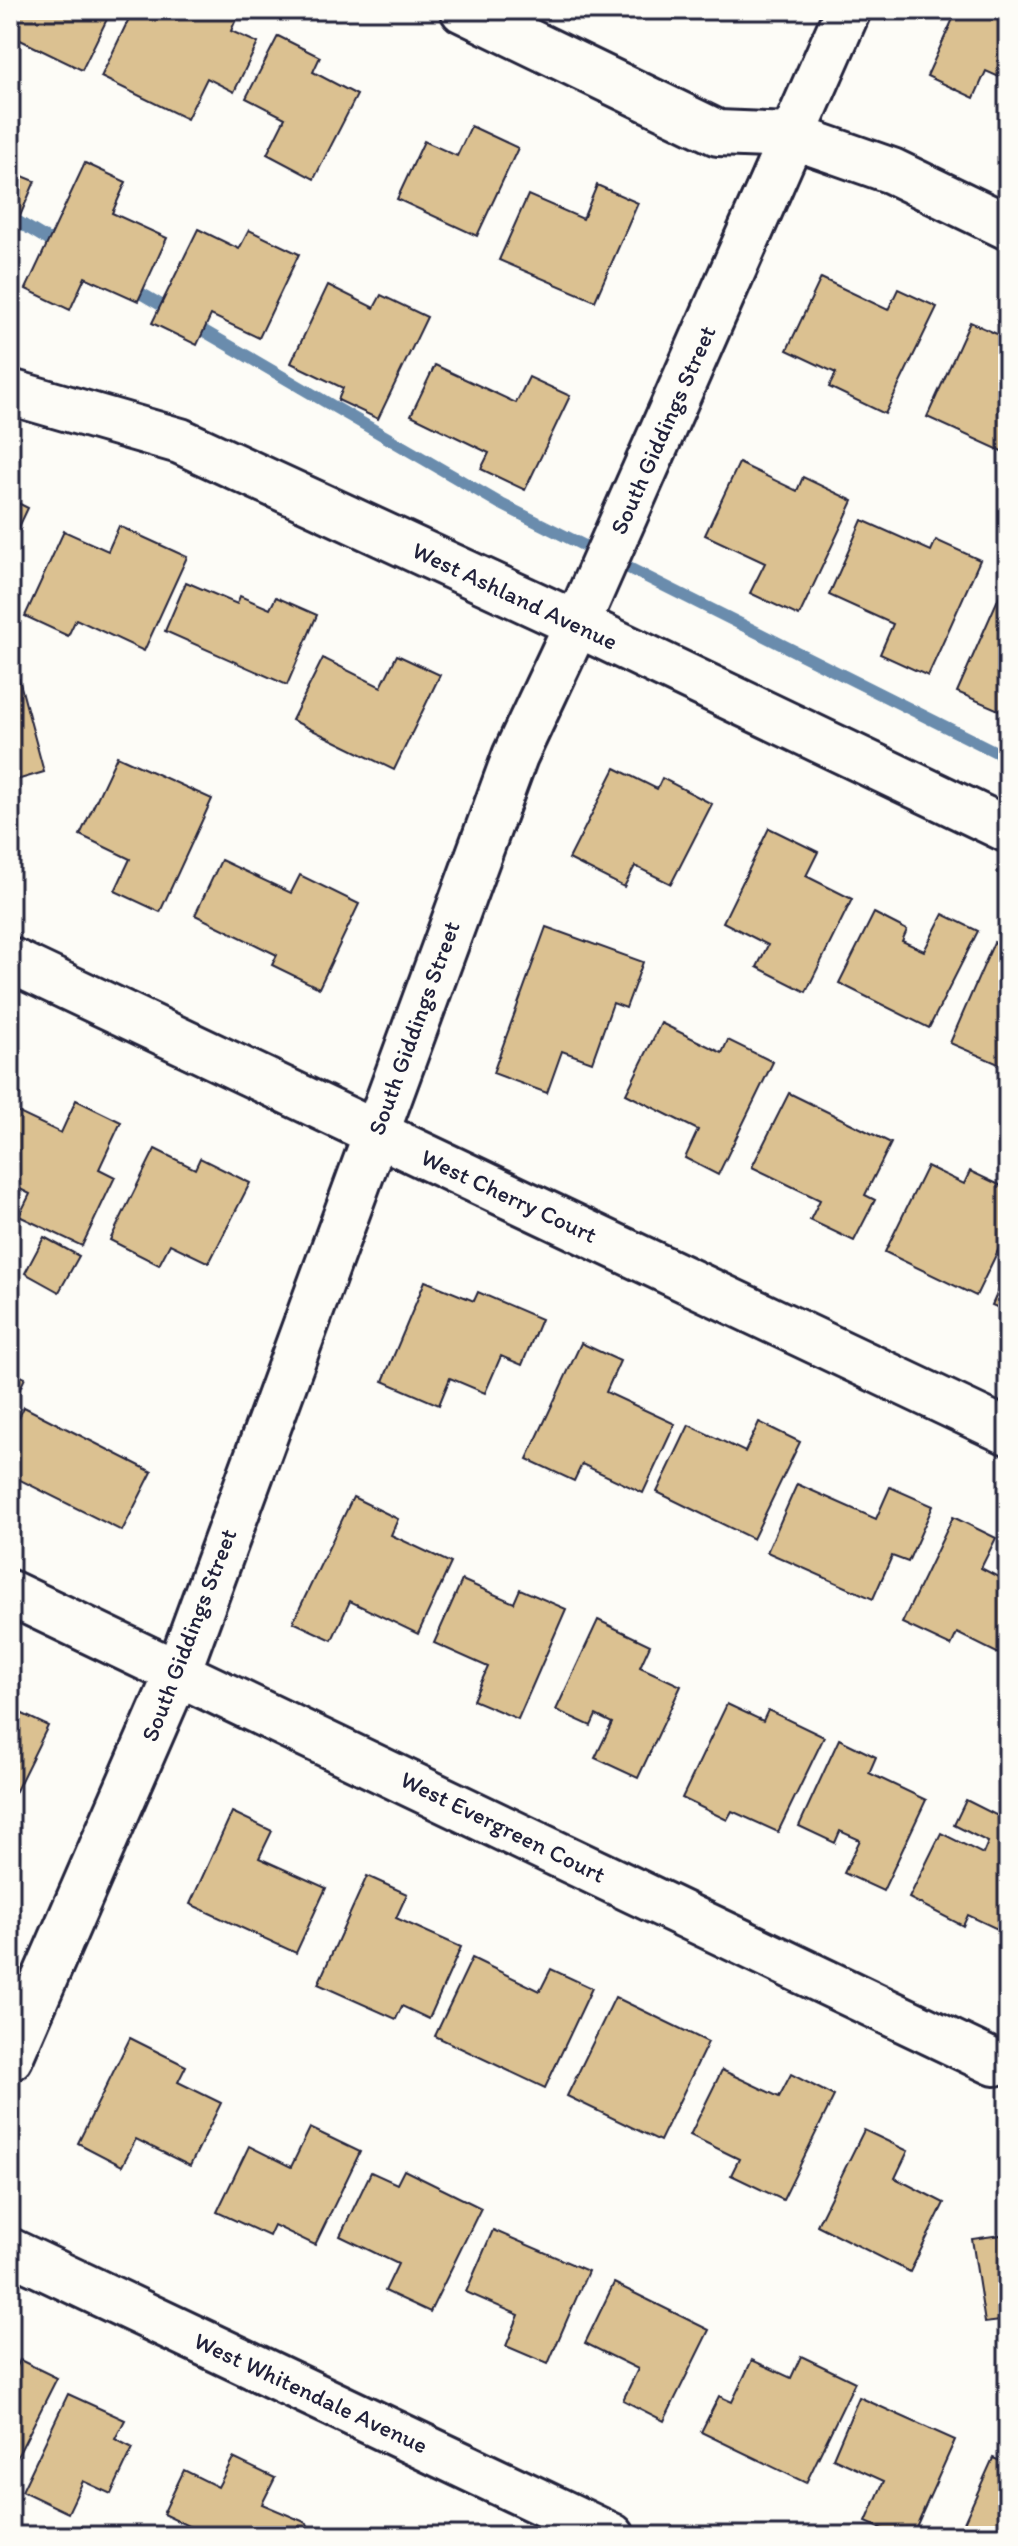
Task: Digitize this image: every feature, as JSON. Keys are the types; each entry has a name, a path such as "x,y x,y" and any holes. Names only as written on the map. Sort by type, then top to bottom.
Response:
{"street":[{"path":"463,10 718,133 792,136 892,171 1008,227"},
{"name":"South Giddings Street","path":"10,2058 178,1672 515,756 577,624 848,10"},
{"name":"West Ashland Avenue","path":"10,392 180,441 577,624 1008,830"},
{"name":"West Cherry Court","path":"10,960 1008,1432"},
{"name":"West Evergreen Court","path":"10,1593 995,2063"},
{"name":"West Whitendale Avenue","path":"10,2251 612,2536"}],"building":[{"path":"10,10 104,10 110,13 82,70 10,35"},
{"path":"133,10 175,10 186,15 188,10 223,10 237,17 231,31 258,43 234,92 207,78 187,119 101,77"},
{"path":"957,10 1008,10 1008,81 986,71 974,98 927,76"},
{"path":"278,36 320,57 313,72 357,95 314,179 267,154 285,118 246,98"},
{"path":"471,126 518,148 477,236 397,199 424,141 457,156"},
{"path":"85,163 126,182 112,213 167,238 138,301 85,277 70,310 26,289"},
{"path":"10,171 35,181 11,237 10,236"},
{"path":"597,185 638,203 595,301 499,260 528,195 583,219"},
{"path":"198,229 239,249 249,230 299,254 259,338 211,315 197,345 152,323"},
{"path":"821,278 888,310 898,289 937,307 885,414 829,387 836,373 787,350"},
{"path":"328,285 374,308 381,295 427,317 378,419 338,400 343,388 291,363"},
{"path":"970,322 1008,339 1008,454 927,417"},
{"path":"435,365 516,403 529,377 570,396 525,490 481,469 489,453 411,415"},
{"path":"739,463 797,491 803,477 853,501 799,616 750,593 765,563 705,535"},
{"path":"10,499 28,508 10,546"},
{"path":"862,520 931,551 936,540 980,560 928,676 880,654 893,624 829,595"},
{"path":"119,526 187,557 144,651 76,619 68,636 25,616 64,531 108,551"},
{"path":"186,582 237,604 240,596 270,609 276,597 317,615 287,685 165,631"},
{"path":"1002,590 1008,592 1008,714 957,692"},
{"path":"397,655 440,675 394,770 292,720 323,658 381,687"},
{"path":"19,679 44,772 10,782 10,681"},
{"path":"117,756 212,799 160,912 115,891 130,859 80,835"},
{"path":"615,768 657,789 662,778 712,804 671,884 635,866 624,887 569,859"},
{"path":"769,828 818,852 806,876 852,899 806,992 757,967 768,945 723,922"},
{"path":"221,860 291,893 300,875 359,904 319,988 272,965 277,955 195,915"},
{"path":"874,913 907,930 902,941 924,951 943,914 978,931 929,1028 839,983"},
{"path":"546,927 643,962 626,1008 613,1003 592,1062 562,1051 547,1093 493,1073"},
{"path":"994,942 1008,948 1008,1055 1003,1066 950,1043"},
{"path":"661,1023 722,1053 728,1040 773,1062 718,1175 685,1158 698,1130 626,1094"},
{"path":"789,1093 891,1143 865,1195 875,1200 854,1241 810,1220 820,1200 752,1167"},
{"path":"76,1100 121,1122 99,1169 115,1177 82,1246 19,1216 30,1194 10,1184 10,1117 13,1110 61,1133"},
{"path":"155,1149 195,1169 200,1158 250,1183 209,1263 170,1244 159,1265 110,1240"},
{"path":"927,1166 964,1184 970,1171 1008,1189 1008,1230 976,1296 885,1252"},
{"path":"44,1237 79,1256 59,1292 25,1273"},
{"path":"1008,1269 1008,1312 992,1305"},
{"path":"425,1281 474,1301 478,1292 541,1319 522,1365 501,1356 485,1393 450,1378 439,1405 383,1381"},
{"path":"581,1343 620,1361 606,1392 675,1424 643,1493 582,1464 574,1481 527,1459"},
{"path":"10,1371 25,1378 10,1410"},
{"path":"24,1407 152,1472 122,1531 10,1475 10,1435"},
{"path":"759,1422 800,1442 753,1539 657,1492 689,1425 745,1452"},
{"path":"797,1484 876,1519 890,1487 933,1506 908,1562 892,1556 873,1599 767,1552"},
{"path":"353,1497 398,1519 391,1535 451,1563 418,1634 350,1601 332,1640 293,1622"},
{"path":"953,1517 996,1538 981,1568 1008,1582 1008,1642 1001,1655 957,1633 951,1646 902,1623"},
{"path":"462,1580 514,1603 520,1589 566,1609 518,1719 473,1700 488,1667 434,1643"},
{"path":"598,1620 650,1645 640,1667 681,1686 638,1778 595,1758 612,1723 596,1715 591,1726 556,1710"},
{"path":"1008,1690 1008,1712 999,1707"},
{"path":"727,1704 763,1721 768,1710 824,1737 778,1832 732,1811 727,1820 682,1798"},
{"path":"10,1708 48,1726 10,1803"},
{"path":"839,1739 876,1757 869,1773 926,1800 883,1891 844,1873 860,1840 840,1831 835,1843 799,1826"},
{"path":"966,1800 1008,1821 1008,1934 968,1915 963,1926 909,1898 941,1833 983,1854 988,1842 954,1825"},
{"path":"232,1812 272,1831 259,1858 326,1888 296,1953 190,1904"},
{"path":"367,1876 407,1894 396,1918 461,1947 429,2019 402,2006 396,2019 318,1984"},
{"path":"472,1958 540,1991 551,1969 592,1988 545,2088 435,2036"},
{"path":"615,1997 708,2042 660,2141 567,2096"},
{"path":"130,2038 186,2066 178,2082 221,2103 190,2166 136,2139 122,2166 78,2143"},
{"path":"722,2070 779,2097 791,2074 834,2096 783,2200 731,2175 739,2159 690,2135"},
{"path":"310,2128 360,2152 315,2245 274,2225 269,2236 217,2212 249,2146 291,2167"},
{"path":"864,2130 908,2151 895,2178 944,2203 910,2272 817,2225"},
{"path":"404,2170 481,2208 430,2312 385,2291 398,2264 340,2236 371,2172 397,2184"},
{"path":"493,2230 588,2271 548,2364 506,2346 519,2315 466,2292"},
{"path":"1008,2234 1008,2320 985,2323 972,2239"},
{"path":"614,2283 709,2330 664,2421 623,2400 638,2369 585,2343"},
{"path":"801,2356 855,2382 806,2483 701,2432 719,2396 732,2402 752,2360 791,2378"},
{"path":"20,2360 57,2378 10,2471 10,2380"},
{"path":"68,2394 125,2420 115,2439 133,2448 111,2494 83,2481 68,2513 22,2491"},
{"path":"859,2397 955,2440 912,2536 898,2536 866,2522 884,2481 833,2458"},
{"path":"233,2458 275,2478 262,2504 307,2523 312,2536 209,2536 163,2514 184,2470 218,2487"},
{"path":"993,2458 1008,2464 1008,2536 958,2536"}],"waterway":[{"path":"10,217 62,248"},
{"path":"130,287 173,312"},
{"path":"192,324 501,504 1008,758"}]}
